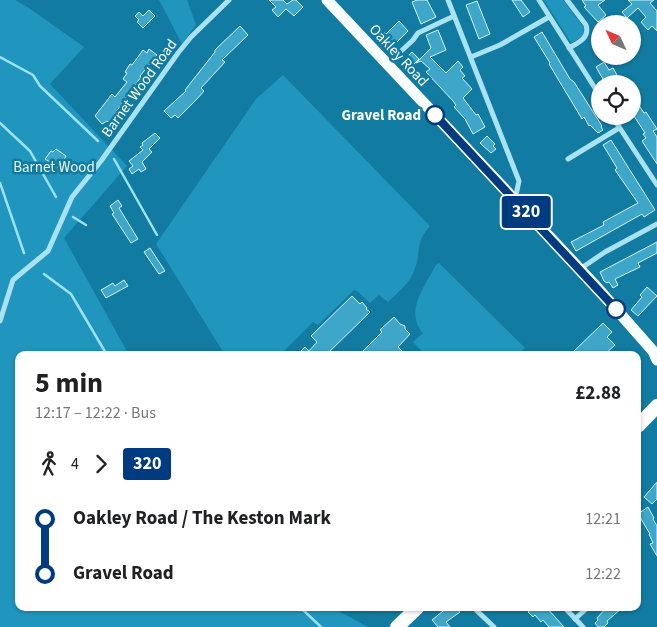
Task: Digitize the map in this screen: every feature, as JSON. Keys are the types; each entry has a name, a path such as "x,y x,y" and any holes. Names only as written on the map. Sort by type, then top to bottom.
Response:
{"highway":[{"path":"641,423 657,406"},
{"path":"397,627 413,611"}],"main road":[{"name":"Oakley Road","path":"327,0 580,269 656,354"}],"street":[{"name":"Barnet Wood Road","path":"0,321 13,280 48,252 72,197 112,147 178,53 191,37 229,0"},
{"path":"448,0 519,180 516,195 513,198"},
{"path":"539,0 591,82"},
{"path":"567,0 588,30 584,38 569,48"},
{"path":"398,54 418,33 454,16"},
{"path":"471,57 500,45 549,17"},
{"path":"617,125 657,185"},
{"path":"568,159 619,128"},
{"path":"580,269 605,252 657,224"},
{"path":"477,611 494,627"},
{"path":"568,611 584,627"},
{"path":"575,619 584,611"}],"green space":[{"name":"Barnet Wood","path":"0,0 15,0 84,47 50,84 127,166 64,238 127,351 15,351 15,611 339,611 368,627 0,627"},
{"path":"159,0 187,0 196,25 182,44"},
{"path":"544,0 563,0 584,28 583,36 573,42 570,41"},
{"path":"283,75 430,226 420,243 416,264 410,280 388,302 379,295 370,303 354,290 318,325 313,322 284,351 223,351 156,244 256,99"},
{"path":"439,263 525,348 522,351 422,351 413,342 423,333 415,316 416,308 422,290"}],"building":[{"path":"269,0 283,0 287,4 296,0 303,7 294,16 286,9 278,17 272,10 276,7"},
{"path":"427,0 436,17 421,24 412,2"},
{"path":"512,0 521,0 530,12 523,17"},
{"path":"582,0 605,0 598,5 606,15 591,15 584,7 586,6"},
{"path":"628,0 654,0 650,3 657,11 657,31 652,26 648,30 641,22 646,17 638,8 630,15 624,15 622,12 632,4"},
{"path":"477,1 490,34 479,39 466,5"},
{"path":"149,10 155,16 143,28 137,22 139,20 135,16 139,12 143,16"},
{"path":"399,21 408,31 395,44 393,43 389,47 379,37 384,32 386,34"},
{"path":"240,26 248,35 222,60 225,62 201,88 204,91 197,99 178,118 175,115 171,118 164,111 186,91 215,50"},
{"path":"438,30 446,50 430,57 446,73 458,61 463,67 460,70 465,76 462,78 472,89 463,98 476,115 478,114 485,127 473,134 465,119 454,107 456,105 453,101 426,72 430,69 421,61 416,63 431,48 426,35"},
{"path":"542,32 570,79 574,82 591,109 591,125 601,125 603,130 598,133 589,126 584,117 582,119 534,37"},
{"path":"149,49 157,55 140,76 114,115 117,118 111,124 107,121 102,124 95,116 112,94 115,97 127,82 123,79 130,64 132,65 143,50 147,53"},
{"path":"412,52 419,59 410,68 403,61"},
{"path":"606,65 609,70 613,68 617,75 601,75 596,67"},
{"path":"641,108 644,113 646,112 657,129 653,131 657,137 657,164 642,141 646,138 643,134 645,133 640,125"},
{"path":"155,133 160,138 149,149 152,152 142,162 146,169 141,172 139,169 132,174 129,169 133,166 129,161 143,150 140,147 143,145 142,143"},
{"path":"487,136 495,144 493,146 496,149 491,153 480,143"},
{"path":"611,140 655,210 644,217 642,214 576,251 571,242 604,225 603,222 638,203 615,170 617,168 603,145"},
{"path":"56,149 66,156 59,168 45,159 51,151 53,152"},
{"path":"118,200 122,206 119,208 138,239 131,243 112,214 114,213 110,206"},
{"path":"657,242 657,253 638,263 640,267 615,279 618,285 613,288 609,282 604,281 600,272"},
{"path":"150,248 165,271 159,274 144,252"},
{"path":"124,280 128,286 106,298 101,290 113,283 115,286"},
{"path":"647,287 657,296 638,316 631,310 642,297 640,295"},
{"path":"352,296 360,304 362,302 370,312 330,351 309,351 317,342 311,336"},
{"path":"394,317 400,324 405,326 405,329 410,334 398,347 402,351 363,351 382,332 380,330"},
{"path":"603,323 612,332 607,337 615,345 608,351 574,351"},
{"path":"305,347 309,351 301,351"},
{"path":"657,482 657,499 652,504 644,497"},
{"path":"648,507 657,526 657,556 650,544 653,543 641,519 641,512"},
{"path":"443,611 460,612 446,622 450,627 438,627 432,620"},
{"path":"550,611 564,627 549,627 543,620 541,622 535,615 533,617 528,612"},
{"path":"603,611 619,611 607,621 608,623 604,627 598,627 595,623 598,620 597,618"}],"waterway":[{"path":"0,57 33,75 40,86 98,141"},
{"path":"0,123 30,151 56,197"},
{"path":"114,159 157,235"},
{"path":"0,183 24,253"},
{"path":"73,217 86,225"},
{"path":"44,274 71,294 105,351"},
{"path":"304,611 321,627"}],"bus line":[{"name":"320","path":"435,115 616,309"}],"place":[{"name":"Gravel Road","path":"435,115"}]}
